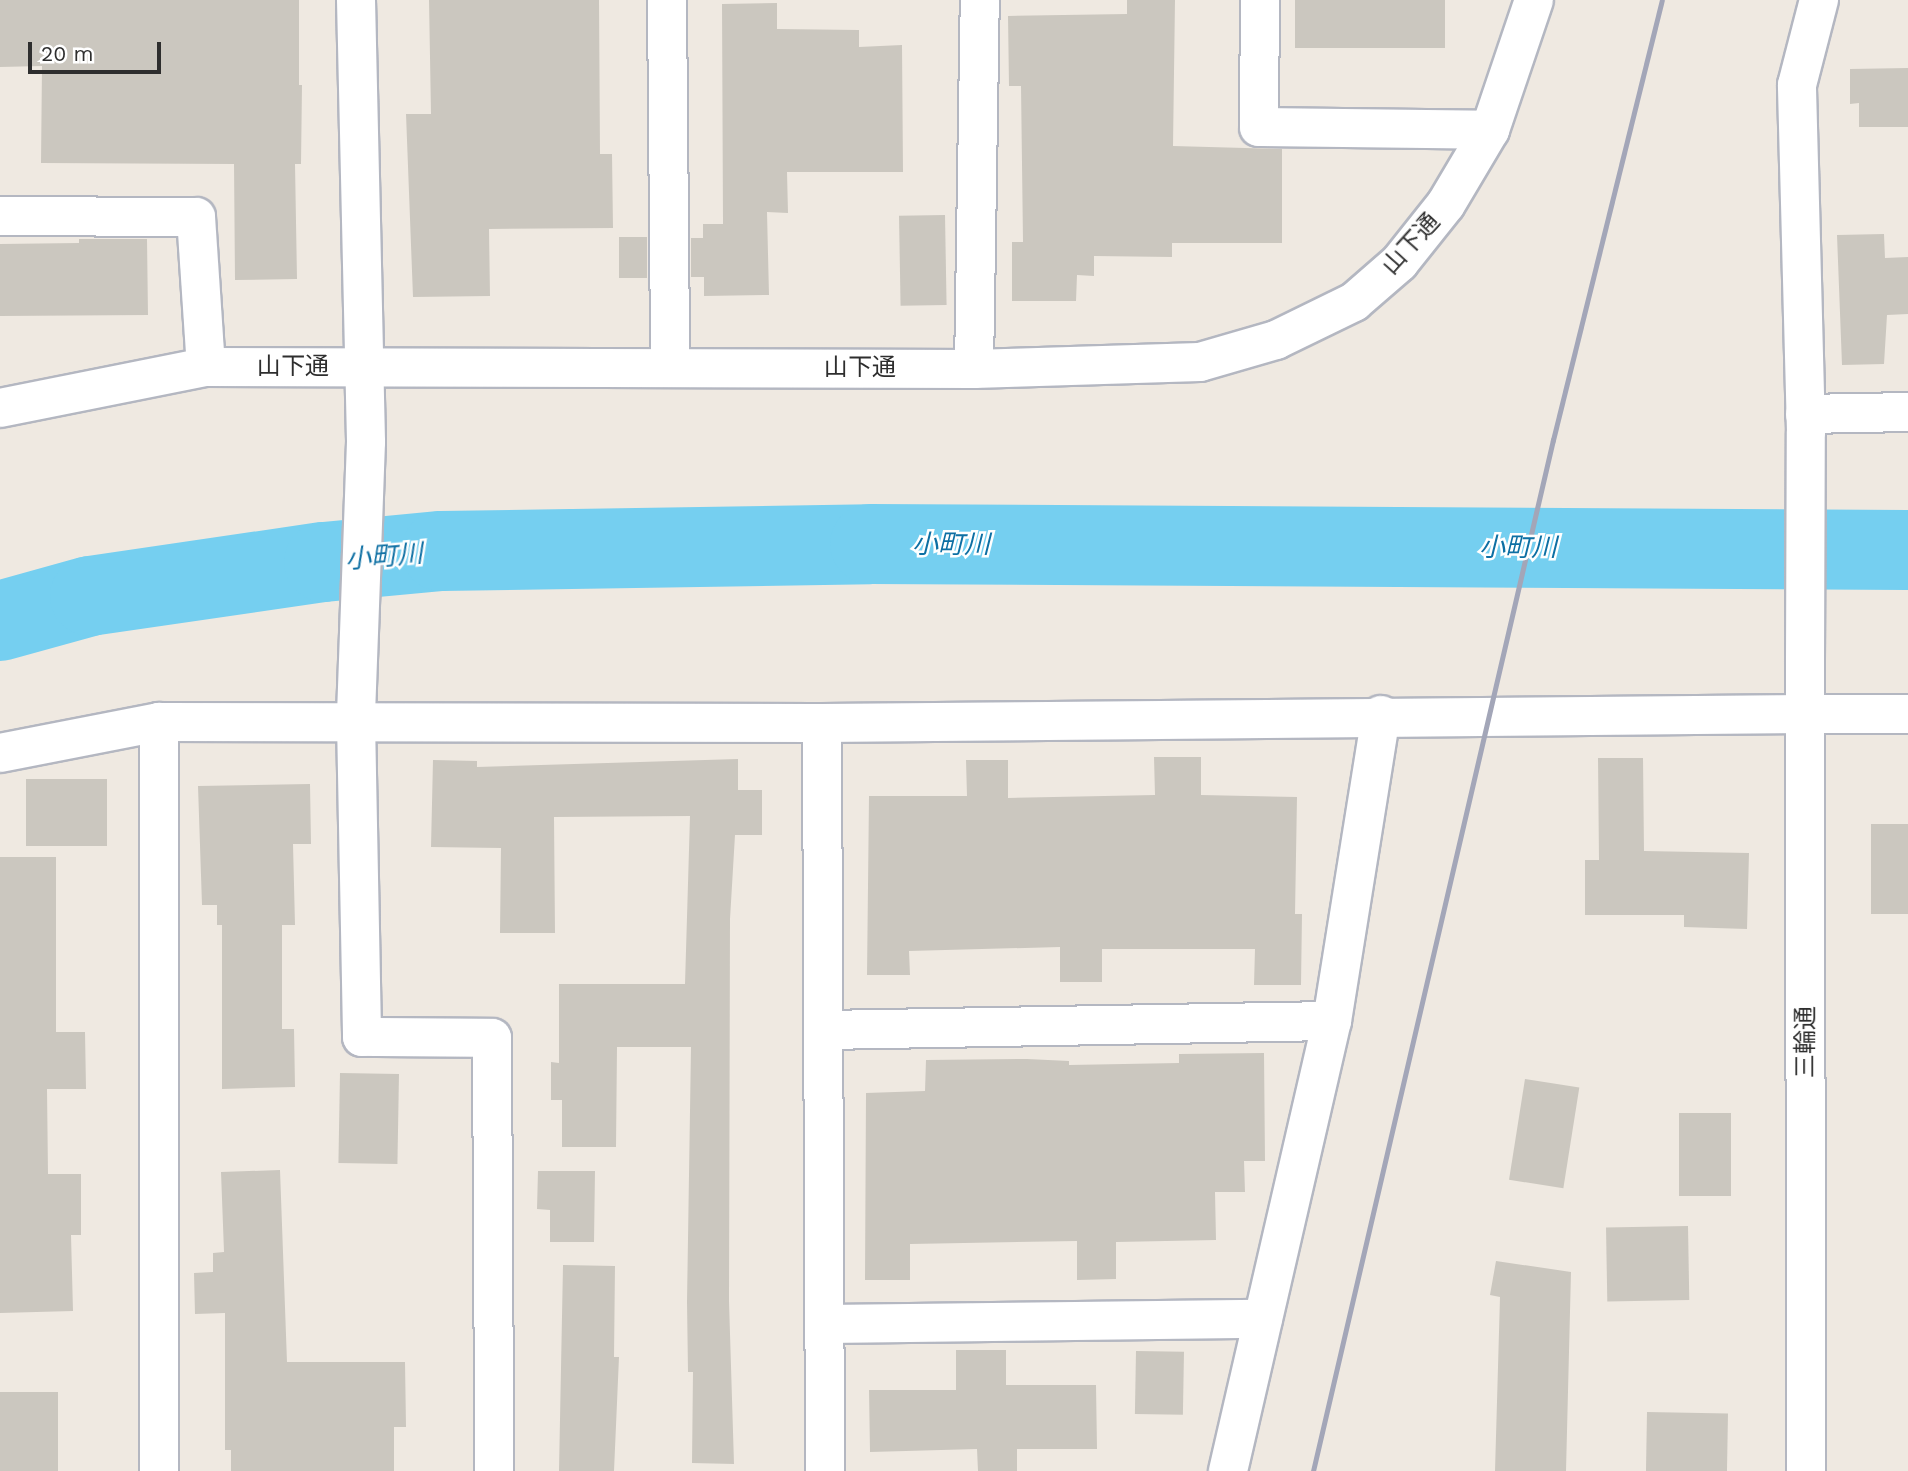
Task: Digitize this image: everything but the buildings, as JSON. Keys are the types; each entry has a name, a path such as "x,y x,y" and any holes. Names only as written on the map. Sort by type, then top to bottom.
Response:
{"street":[{"path":"356,0 366,442 356,720 362,1037 492,1038 494,1471"},
{"path":"667,0 670,367"},
{"path":"974,369 980,0"},
{"path":"1260,0 1259,127 1490,130"},
{"name":"山下通","path":"0,408 206,367 974,369 1200,362 1276,340 1354,302 1399,263 1446,204 1490,130 1534,0"},
{"name":"三輪通","path":"1806,1471 1807,714 1805,423 1797,85 1819,0"},
{"path":"0,216 196,217 206,367"},
{"path":"1805,423 1908,412"},
{"path":"0,753 159,722 356,720 822,723 1381,715 1908,714"},
{"path":"1228,1471 1332,1021 1381,715"},
{"path":"159,722 159,1471"},
{"path":"822,723 825,1471"},
{"path":"825,1030 1332,1021"},
{"path":"825,1324 1263,1319"}],"waterway":[{"name":"小町川","path":"0,621 90,596 324,562 441,551 870,544 1908,550"}],"railway":[{"path":"1313,1471 1553,440 1662,0"}]}
